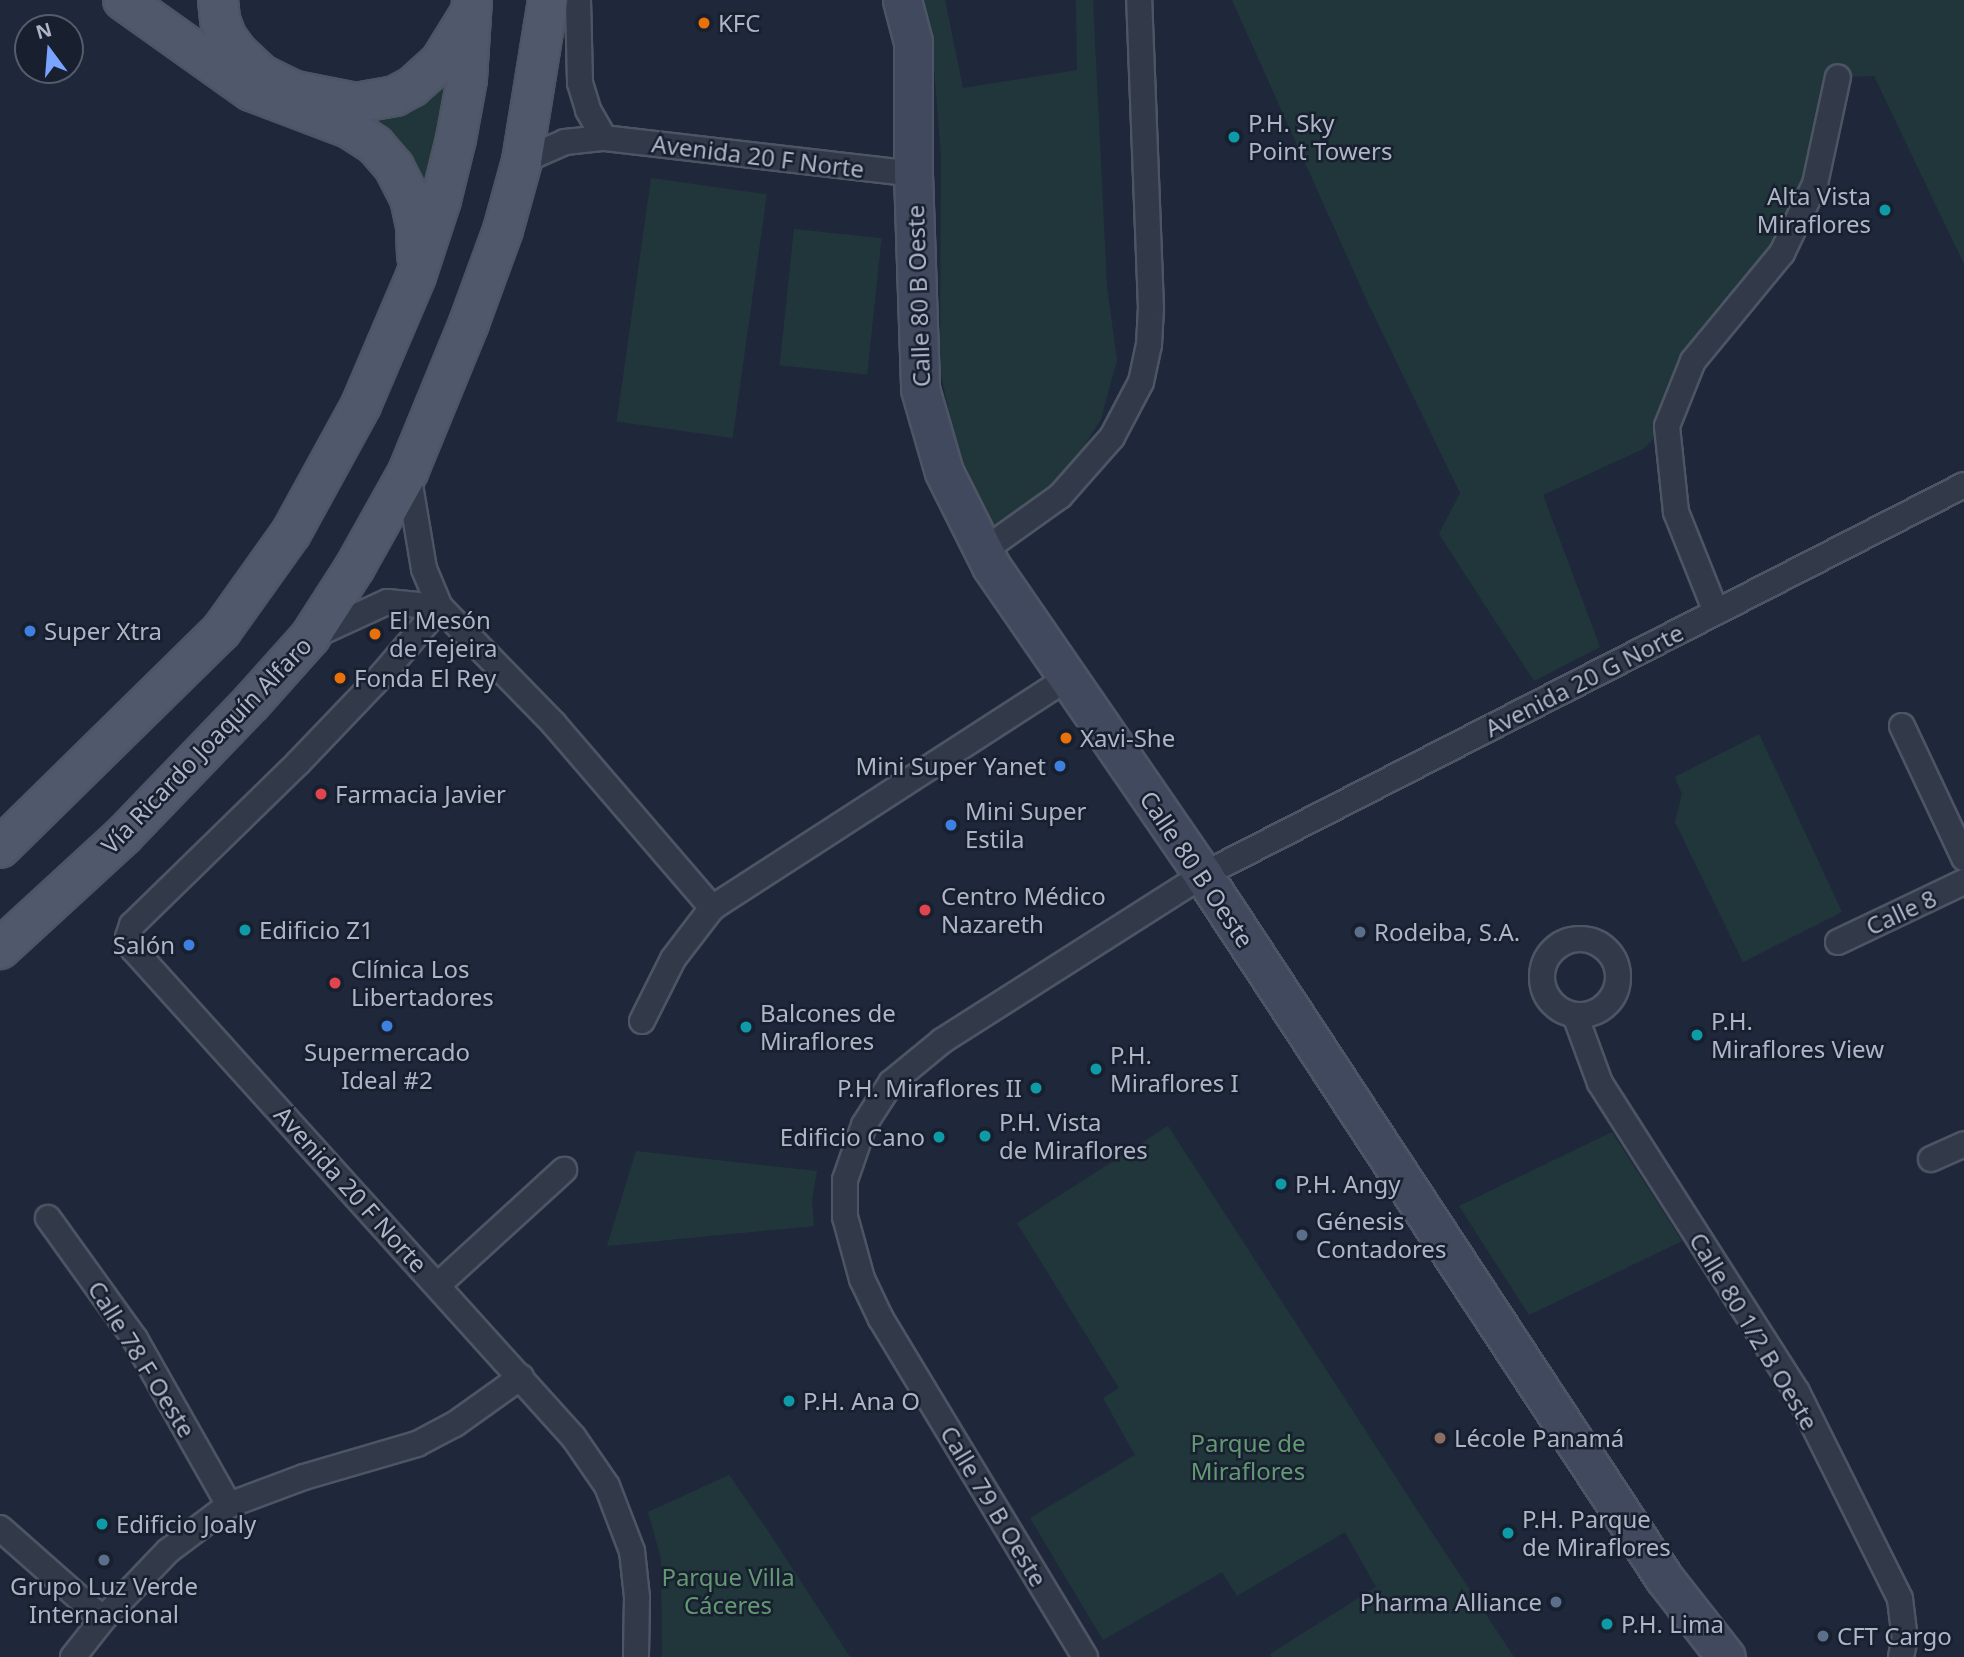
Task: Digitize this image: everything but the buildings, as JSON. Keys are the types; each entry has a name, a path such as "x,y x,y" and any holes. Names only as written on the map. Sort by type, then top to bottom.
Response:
{"main road":[{"path":"218,0 220,20 227,38 237,52 262,75 295,91 356,103 396,96 412,87 445,55 471,7"},
{"name":"Vía Ricardo Joaquín Alfaro","path":"0,949 124,835 310,637 408,472 469,323 503,229 523,161 548,0"},
{"path":"131,4 251,91 349,128 374,145 394,167 410,198 416,228 416,276"},
{"path":"0,848 221,631 291,533 361,405 416,276 441,200 456,139 467,79 471,7"}],"street":[{"path":"578,0 580,83 587,110 604,138"},
{"name":"Calle 80 B Oeste","path":"902,0 913,41 913,174 920,389 944,472 983,551 1203,875 1664,1578 1726,1657"},
{"path":"983,551 1060,496 1111,437 1141,383 1149,345 1151,308 1139,0"},
{"path":"1716,612 1676,512 1667,426 1693,361 1774,262 1787,242 1815,184 1838,77"},
{"name":"Avenida 20 F Norte","path":"523,161 565,142 604,138 913,174"},
{"path":"408,472 424,569 440,607 554,724 712,908"},
{"name":"Avenida 20 G Norte","path":"1203,875 1964,485"},
{"path":"310,637 387,602 440,607"},
{"name":"Avenida 20 F Norte","path":"440,607 384,673 298,763 132,925 128,937 133,948 575,1438 607,1486 632,1551 637,1597 636,1657"},
{"path":"642,1021 674,960 712,908 1067,678"},
{"path":"1902,726 1962,848"},
{"name":"Calle 79 B Oeste","path":"1085,1657 881,1319 862,1279 845,1217 845,1180 864,1125 891,1083 942,1041 1203,875"},
{"name":"Calle 8","path":"1838,942 1964,882"},
{"name":"Calle 80 1/2 B Oeste","path":"1575,1015 1600,1083 1797,1392 1900,1599 1905,1638 1901,1657"},
{"path":"1931,1159 1964,1144"},
{"path":"438,1285 564,1170"},
{"name":"Calle 78 F Oeste","path":"48,1218 135,1339 229,1505"},
{"path":"74,1657 103,1619 168,1551 229,1505 304,1476 417,1444 455,1424 521,1377"},
{"path":"0,1528 103,1619"}],"green space":[{"path":"918,0 945,0 963,88 1077,70 1076,0 1093,0 1107,287 1117,360 1101,419 1065,477 996,535 956,448 940,368 941,156 934,69"},
{"path":"1232,0 1964,0 1964,264 1874,76 1839,77 1815,184 1693,361 1667,426 1643,449 1543,495 1600,647 1534,681 1439,534 1460,493 1368,303"},
{"path":"448,72 444,119 425,206 353,123 383,120 406,111"},
{"path":"651,178 767,194 733,438 617,422"},
{"path":"794,229 882,238 867,374 780,365"},
{"path":"1759,734 1842,912 1743,962 1675,822 1682,794 1675,777"},
{"name":"Parque de Miraflores","path":"1168,1126 1514,1657 1271,1657 1270,1654 1376,1587 1345,1532 1237,1596 1222,1572 1103,1640 1030,1518 1135,1455 1103,1398 1119,1388 1017,1223"},
{"path":"1612,1132 1682,1241 1529,1315 1459,1206"},
{"path":"636,1151 817,1171 812,1200 814,1226 607,1246"},
{"name":"Parque Villa Cáceres","path":"729,1475 850,1657 662,1657 661,1558 648,1512"}],"place":[{"name":"KFC","path":"704,23"},
{"name":"P.H. Sky Point Towers","path":"1234,137"},
{"name":"Alta Vista Miraflores","path":"1885,210"},
{"name":"Super Xtra","path":"30,631"},
{"name":"El Mesón de Tejeira","path":"375,634"},
{"name":"Fonda El Rey","path":"340,678"},
{"name":"Xavi-She","path":"1066,738"},
{"name":"Mini Super Yanet","path":"1060,766"},
{"name":"Farmacia Javier","path":"321,794"},
{"name":"Mini Super Estila","path":"951,825"},
{"name":"Centro Médico Nazareth","path":"925,910"},
{"name":"Edificio Z1","path":"245,930"},
{"name":"Rodeiba, S.A.","path":"1360,932"},
{"name":"Salón","path":"189,945"},
{"name":"Clínica Los Libertadores","path":"335,983"},
{"name":"Supermercado Ideal #2","path":"387,1026"},
{"name":"Balcones de Miraflores","path":"746,1027"},
{"name":"P.H. Miraflores View","path":"1697,1035"},
{"name":"P.H. Miraflores I","path":"1096,1069"},
{"name":"P.H. Miraflores II","path":"1036,1088"},
{"name":"P.H. Vista de Miraflores","path":"985,1136"},
{"name":"Edificio Cano","path":"939,1137"},
{"name":"P.H. Angy","path":"1281,1184"},
{"name":"Génesis Contadores","path":"1302,1235"},
{"name":"P.H. Ana O","path":"789,1401"},
{"name":"Lécole Panamá","path":"1440,1438"},
{"name":"Edificio Joaly","path":"102,1524"},
{"name":"P.H. Parque de Miraflores","path":"1508,1533"},
{"name":"Grupo Luz Verde Internacional","path":"104,1560"},
{"name":"Pharma Alliance","path":"1556,1602"},
{"name":"P.H. Lima","path":"1607,1624"},
{"name":"CFT Cargo","path":"1823,1636"}]}
